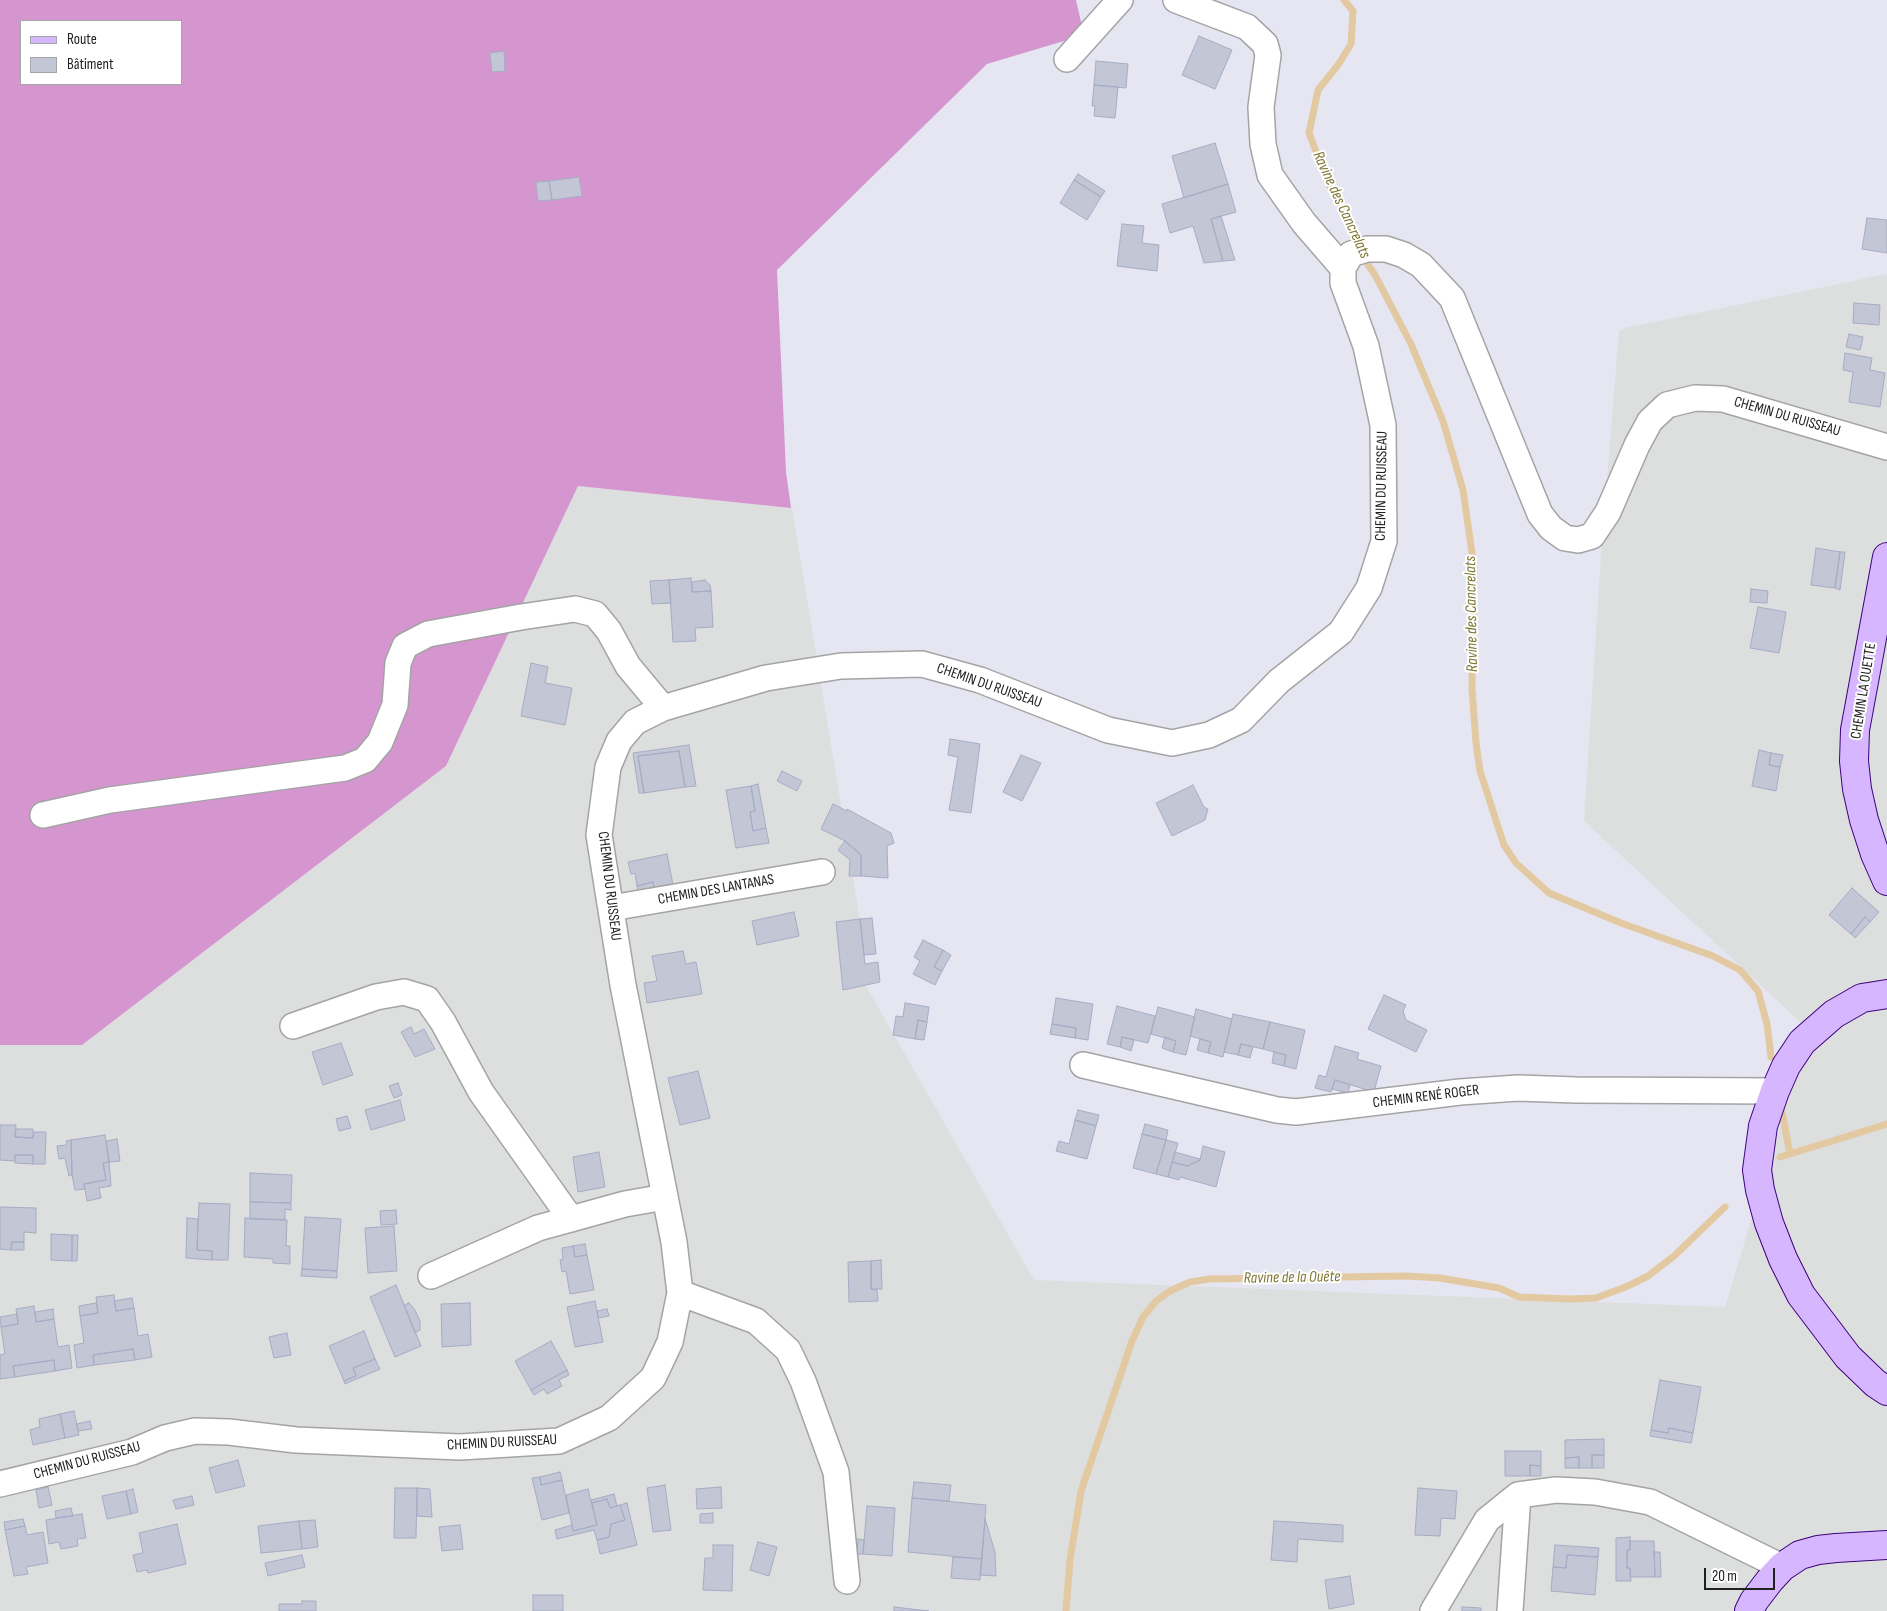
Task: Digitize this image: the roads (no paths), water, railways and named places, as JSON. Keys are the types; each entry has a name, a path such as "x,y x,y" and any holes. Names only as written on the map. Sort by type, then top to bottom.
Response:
{"street":[{"path":"1067,59 1120,0"},
{"path":"1176,0 1247,27 1264,44 1268,55 1261,108 1263,144 1270,175 1304,223 1354,257"},
{"name":"CHEMIN DU RUISSEAU","path":"0,1484 132,1452 165,1438 196,1431 229,1432 296,1440 460,1447 560,1441 609,1418 653,1378 670,1342 680,1294 674,1242 623,986 599,835 608,767 619,742 635,722 664,708 766,678 841,666 922,664 980,680 1108,730 1172,743 1209,735 1241,720 1279,682 1340,632 1369,588 1384,541 1383,425 1366,346 1343,283 1354,257 1386,249 1404,255 1421,265 1452,298 1540,514 1551,528 1564,538 1578,540 1592,536 1608,512 1637,445 1650,421 1667,405 1695,398 1723,399 1887,447"},
{"name":"CHEMIN LA OUETTE","path":"1887,558 1855,730 1854,761 1857,788 1864,820 1875,854 1887,881"},
{"path":"43,815 110,800 345,768 365,760 380,742 395,705 398,663 405,646 428,634 522,617 575,609 595,614 609,631 628,666 664,708"},
{"name":"CHEMIN DES LANTANAS","path":"611,908 822,872"},
{"path":"293,1026 376,997 404,992 427,998 443,1022 481,1092 571,1219"},
{"path":"1887,994 1862,998 1834,1014 1802,1042 1786,1066 1775,1091 1763,1126 1757,1170 1769,1223 1801,1296 1848,1357 1875,1383 1887,1391"},
{"name":"CHEMIN RENÉ ROGER","path":"1083,1065 1277,1110 1296,1112 1460,1092 1518,1088 1775,1091"},
{"path":"431,1276 538,1228 625,1204 665,1196"},
{"path":"680,1294 756,1321 788,1350 803,1381 836,1472 847,1581"},
{"path":"1433,1611 1488,1520 1518,1495 1556,1490 1595,1492 1650,1502 1782,1567"},
{"path":"1510,1611 1518,1495"},
{"path":"1749,1611 1764,1587 1782,1567 1800,1555 1818,1550 1887,1545"}],"waterway":[{"name":"Ravine des Cancrelats","path":"1344,0 1353,11 1351,44 1338,65 1318,90 1309,133 1328,183 1343,209 1357,247"},
{"name":"Ravine des Cancrelats","path":"1362,256 1375,275 1411,344 1443,421 1463,490 1474,567 1472,689 1476,743 1480,771 1504,845 1516,863 1549,893 1621,923 1713,956 1740,970 1758,991 1767,1024 1771,1057"},
{"name":"Ravine des Cancrelats","path":"1782,1112 1790,1154"},
{"name":"Ravine de la Ouête","path":"1780,1157 1887,1124"},
{"name":"Ravine de la Ouête","path":"1066,1611 1070,1560 1081,1491 1132,1341 1143,1317 1156,1301 1170,1291 1190,1282 1210,1279 1407,1276 1440,1278 1499,1288 1519,1297 1596,1298 1648,1276 1674,1256 1725,1207"}]}
